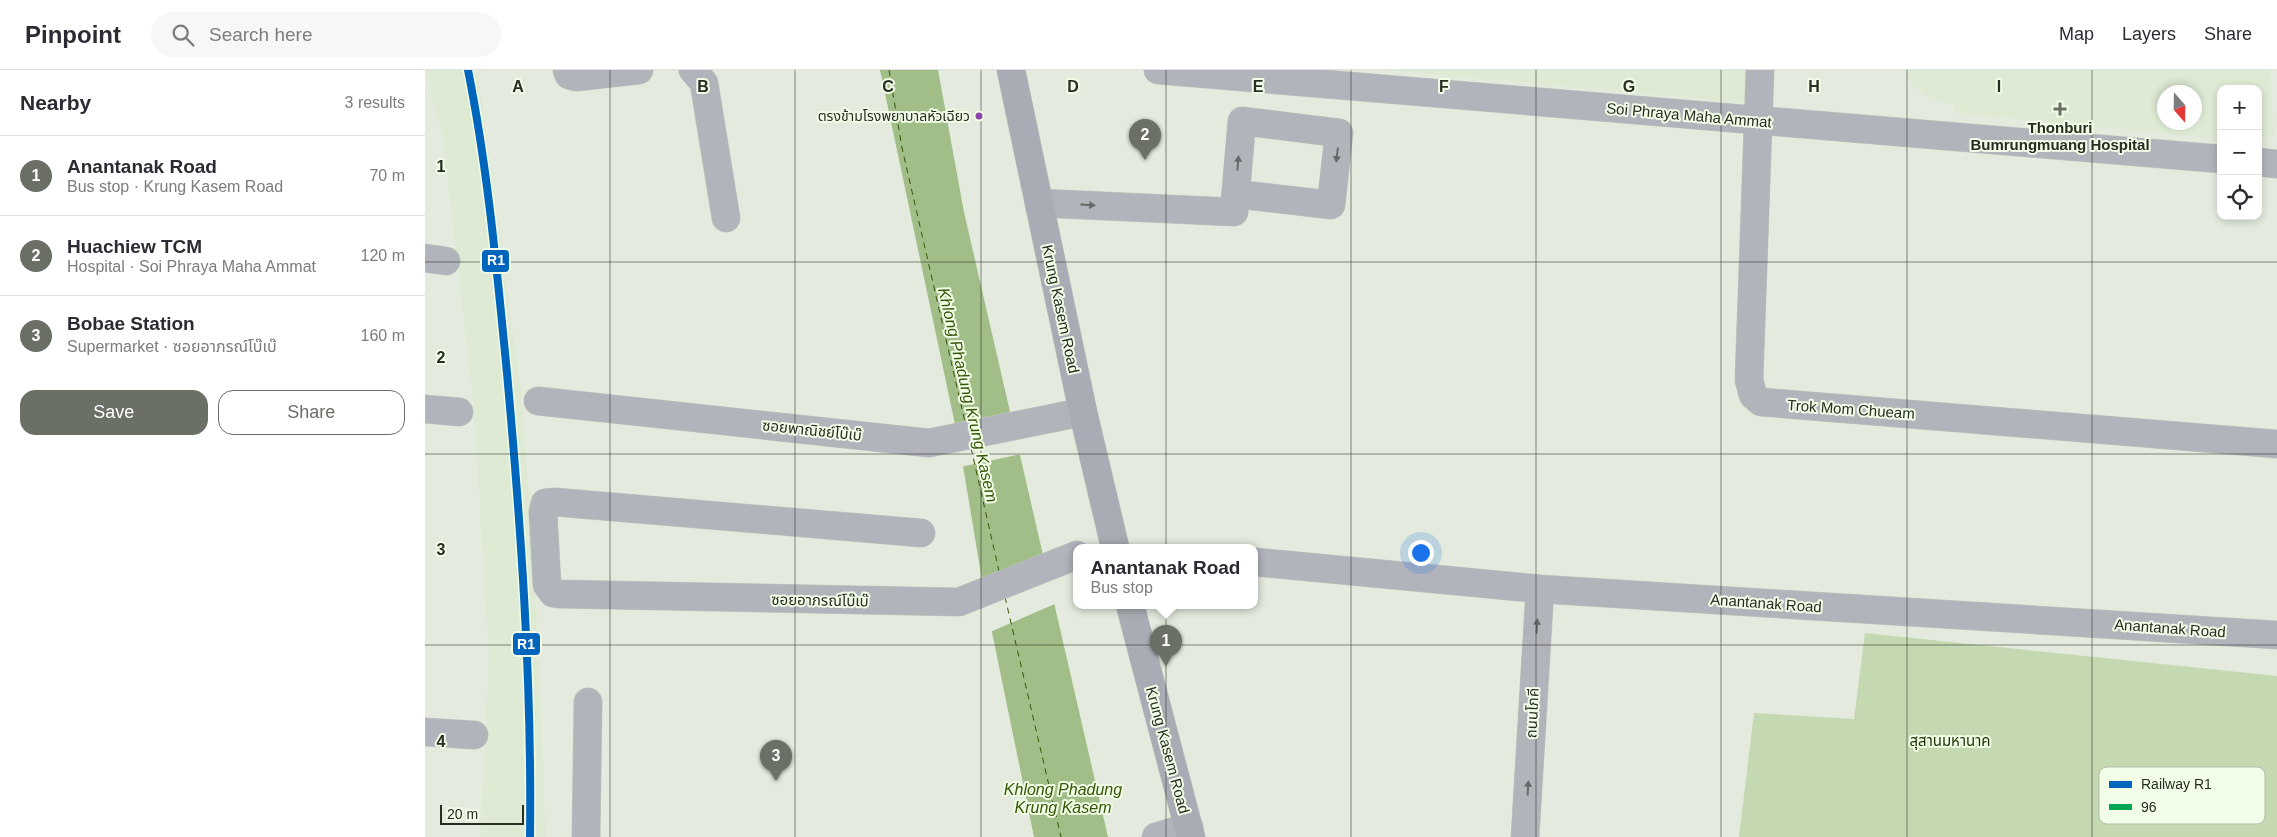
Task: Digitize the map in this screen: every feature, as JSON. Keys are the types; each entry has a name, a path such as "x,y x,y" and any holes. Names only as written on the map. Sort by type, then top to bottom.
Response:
{"main road":[{"name":"Krung Kasem Road","path":"1011,70 1083,412 1114,544"},
{"name":"Krung Kasem Road","path":"1131,609 1190,832"}],"street":[{"path":"567,70 569,75 576,77 639,70"},
{"path":"693,70 704,83 726,218"},
{"name":"Soi Phraya Maha Ammat","path":"1158,70 2217,159"},
{"name":"Trok Mom Chueam","path":"1760,70 1749,380 1753,396 1761,402 2277,444"},
{"path":"1039,203 1234,212 1245,77"},
{"path":"1236,194 1331,205 1339,133 1242,121"},
{"path":"2262,162 2277,164"},
{"name":"ซอยพาณิชย์โบ๊เบ๊","path":"538,401 929,443 1046,421 1083,412"},
{"path":"425,409 459,412"},
{"name":"ซอยอาภรณ์โบ๊เบ๊","path":"921,533 550,502 545,504 543,512 547,585 553,593 959,602 1073,558"},
{"name":"Anantanak Road","path":"1258,562 1540,589 2277,635"},
{"name":"ถนนโภคี","path":"1525,837 1540,589"},
{"path":"586,837 588,702"},
{"path":"425,732 474,735"},
{"path":"1157,837 1190,832"}],"shaded area":[{"path":"425,70 477,70 478,75 521,391 535,569 546,837 480,837 489,657 474,408 443,138"},
{"path":"1384,70 1746,70 1745,103"},
{"name":"Thonburi Bumrungmuang Hospital","path":"1907,70 2270,70 2274,137 2262,137 2262,85 2217,85 2217,139 1955,113 1954,104 1941,102 1924,94 1908,80"}],"green space":[{"name":"สุสานมหานาค","path":"1865,633 2277,676 2277,837 1739,837 1754,713 1854,719"}],"water":[{"name":"Khlong Phadung Krung Kasem","path":"880,70 938,70 964,212 1108,837 1034,837 985,598 960,448"}],"pier":[{"path":"1013,415 1022,454 960,467 957,448"},
{"path":"1046,556 1057,603 990,632 983,598"}],"ferry route":[{"path":"889,70 902,148 965,422"},
{"path":"971,448 999,571"},
{"path":"1005,597 1061,837"}],"rail line":[{"name":"R1","path":"468,70 481,145 491,221 517,489 525,605 530,837"}],"place":[{"name":"Thonburi Bumrungmuang Hospital","path":"2060,109"},
{"name":"ตรงข้ามโรงพยาบาลหัวเฉียว","path":"979,116"},
{"name":"Huachiew TCM","path":"1145,160"},
{"name":"Anantanak Road","path":"1166,666"},
{"name":"Bobae Station","path":"776,781"}]}
